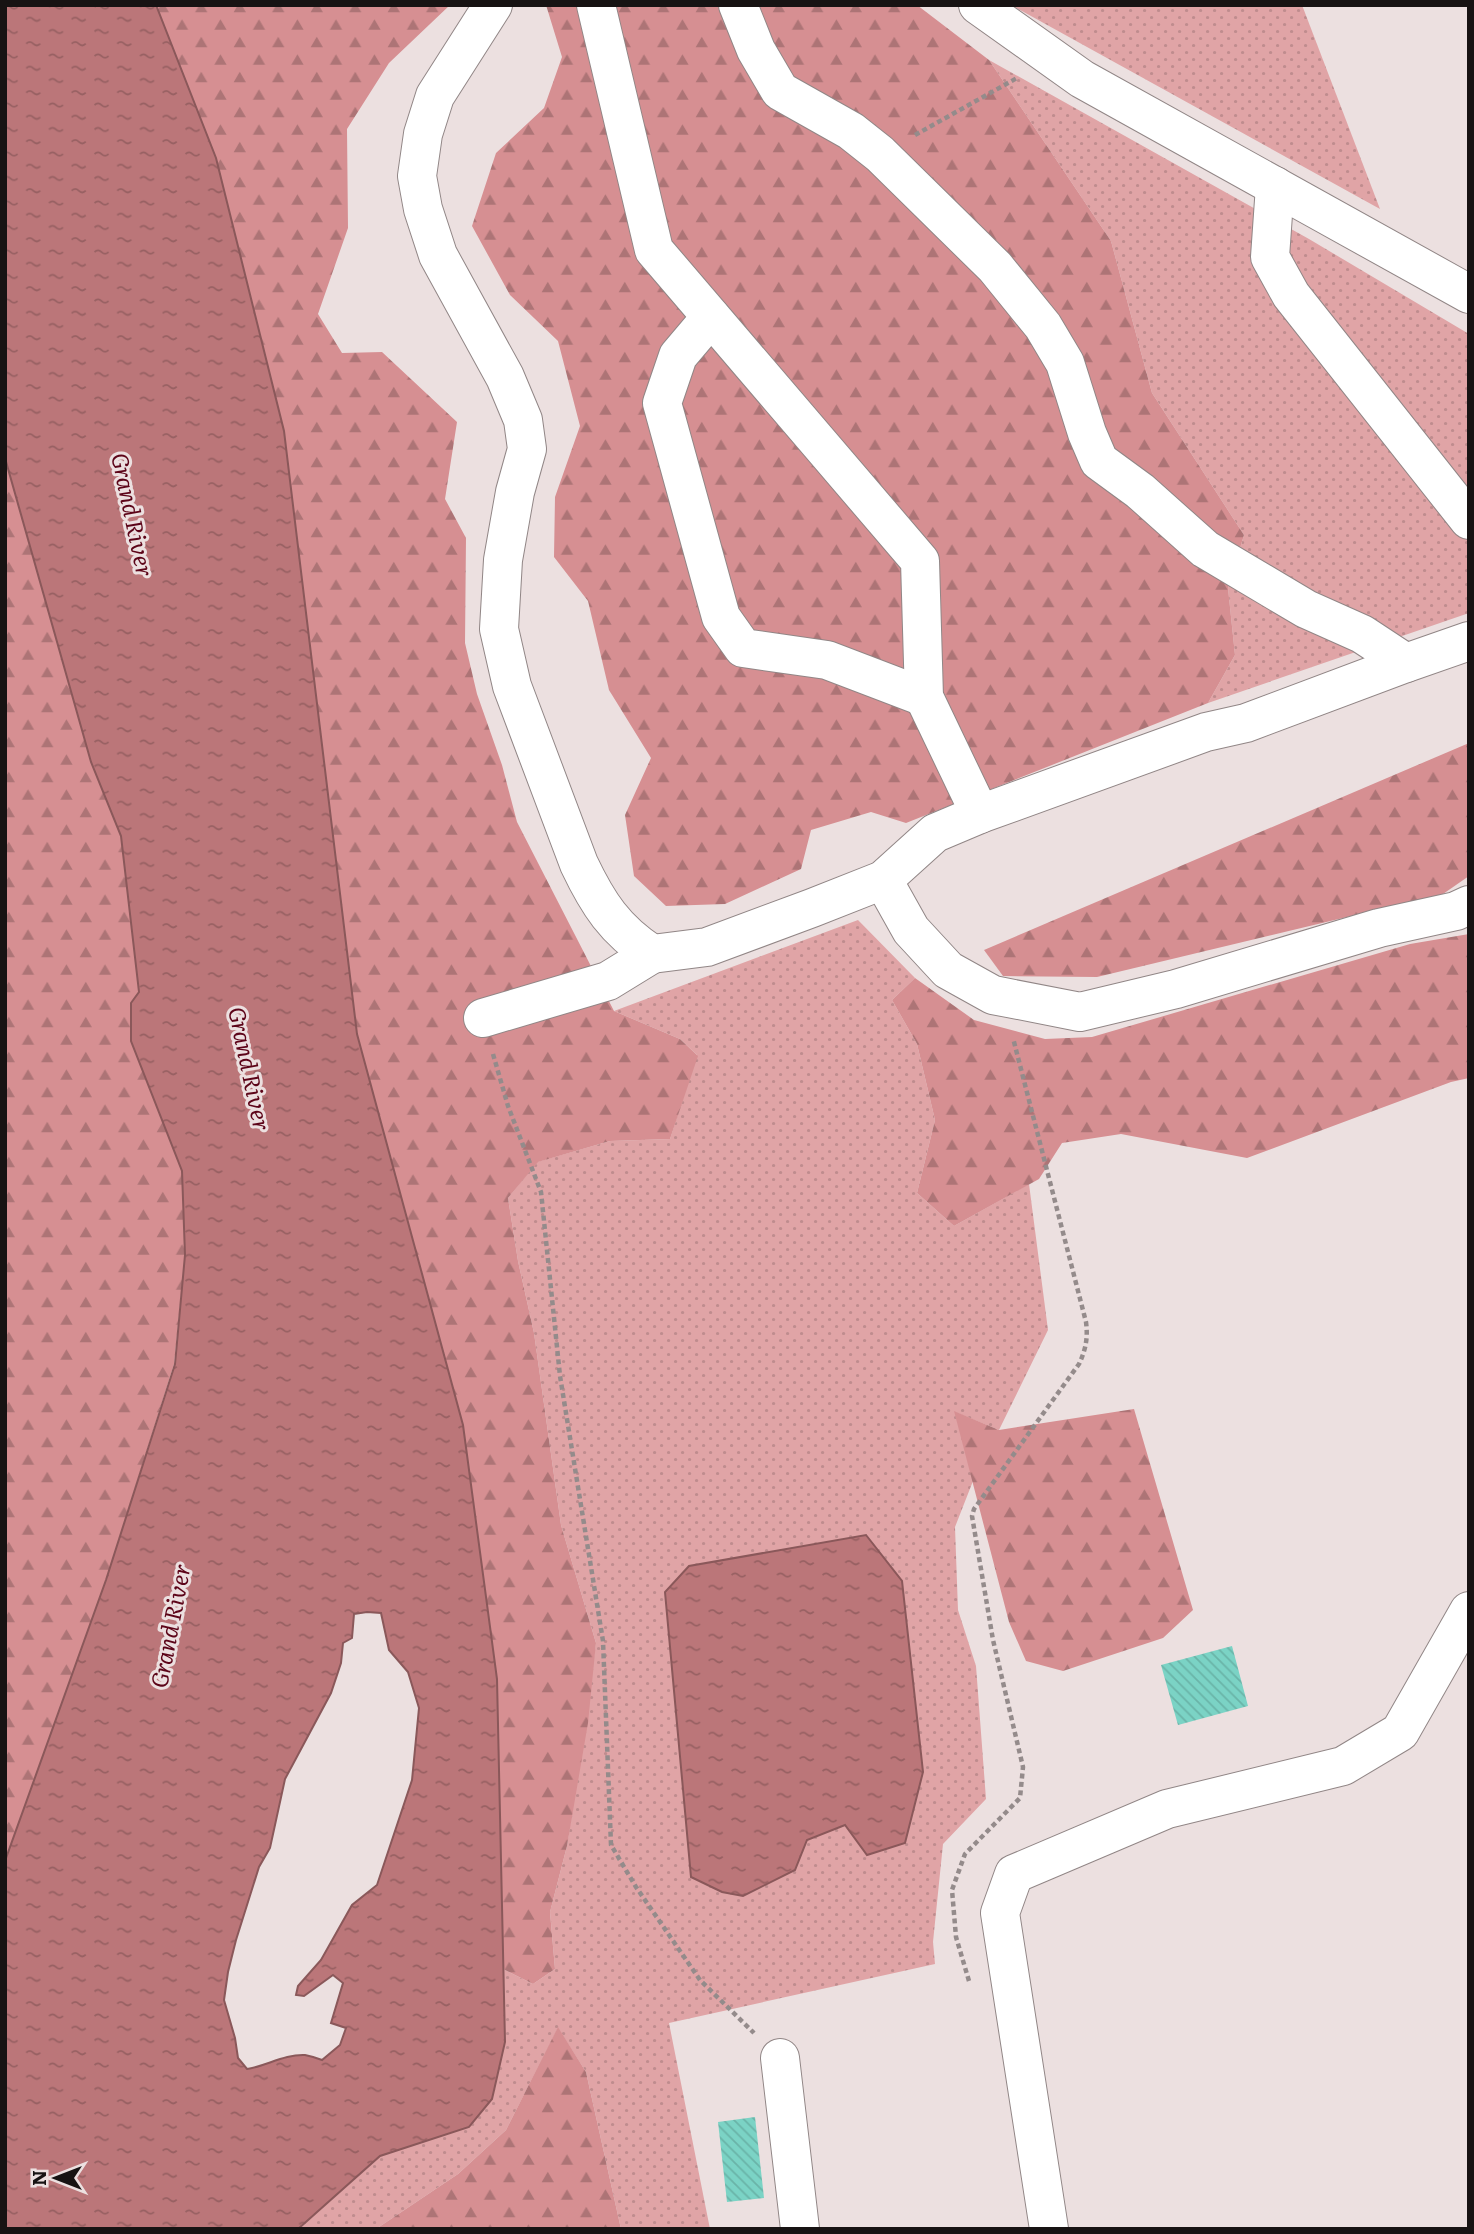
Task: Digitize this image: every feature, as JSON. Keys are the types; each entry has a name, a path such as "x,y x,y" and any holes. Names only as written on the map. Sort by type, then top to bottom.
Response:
{"lane":[{"path":"493,5 435,96 423,134 417,176 423,209 439,255 505,377 523,420 527,449 515,492 503,560 499,629 512,687 592,892 611,920 631,940 652,954"},
{"path":"596,5 654,250 920,561 924,697 980,814"},
{"path":"738,5 756,50 779,91 850,131 880,154 995,267 1043,326 1065,363 1087,433 1099,461 1140,491 1205,549 1306,609 1362,634 1406,663"},
{"path":"978,5 1082,79 1469,294"},
{"path":"1275,186 1270,257 1290,295 1469,520"},
{"path":"711,317 678,356 662,403 721,617 743,649 827,660 924,697"},
{"path":"483,1018 608,981 652,954 707,947 883,880 936,833 980,814 1206,732 1246,723 1469,641"},
{"path":"883,880 911,930 948,970 993,995 1080,1012 1176,989 1378,928 1456,911 1469,905"},
{"path":"1049,2229 1000,1913 1014,1874 1167,1809 1343,1766 1400,1732 1469,1611"},
{"path":"779,2058 800,2229"}],"path":[{"path":"880,154 1053,58"},
{"path":"972,1990 956,1937 952,1890 965,1854 1020,1798 1023,1767 993,1640 972,1516 974,1509 1079,1364 1088,1336 1002,997"},
{"path":"483,1018 508,1106 541,1192 561,1376 603,1641 611,1845 636,1887 700,1980 779,2058"}],"shaded area":[{"path":"1011,5 1302,5 1380,209"},
{"path":"989,60 1309,239 1469,334 1469,613 1208,703 1235,655 1228,588 1244,535 1152,393 1111,241"},
{"path":"858,920 915,978 892,1000 917,1044 935,1120 917,1193 954,1226 1029,1184 1048,1330 999,1430 955,1412 973,1481 955,1527 958,1610 976,1666 986,1799 943,1844 933,1942 935,1964 669,2023 710,2229 621,2229 586,2072 558,2028 506,2130 458,2174 376,2229 298,2229 380,2155 469,2127 505,2042 503,1969 533,1984 555,1969 550,1912 567,1846 596,1643 561,1525 534,1333 508,1198 537,1162 610,1141 670,1139 697,1055 680,1039 614,1011","holes":["866,1535 902,1582 923,1772 846,1825 807,1840 795,1870"]}],"green space":[{"path":"156,5 450,5 389,63 347,129 348,228 318,314 342,353 382,352 457,422 445,499 466,538 465,643 477,694 502,765 517,822 614,1011 680,1039 698,1056 670,1139 610,1141 538,1162 508,1198 534,1333 561,1525 596,1643 588,1723 567,1846 550,1912 555,1969 533,1984 503,1969 497,1679 463,1425 357,1034 332,837 216,158"},
{"path":"546,5 917,5 989,60 1111,241 1152,393 1244,535 1228,588 1235,655 1208,703 906,823 871,812 811,830 801,869 725,904 666,906 634,876 625,815 651,758 609,690 588,601 554,557 555,497 580,426 558,341 510,295 472,226 496,153 544,108 562,57"},
{"path":"5,458 91,762 121,836 139,992 131,1003 131,1041 182,1171 185,1255 174,1364 106,1580 5,1861"},
{"path":"1469,743 1469,876 1443,894 1097,977 1003,976 984,950"},
{"path":"1469,934 1469,1078 1451,1082 1247,1158 1121,1134 1062,1143 1039,1179 954,1226 917,1193 935,1120 917,1044 892,1000 915,978 974,1020 1045,1039 1092,1037 1410,944"},
{"path":"1134,1409 1193,1610 1163,1638 1063,1671 1026,1661 1009,1622 954,1411 999,1430"},
{"path":"558,2027 586,2072 621,2229 376,2229 458,2174 506,2130"}],"water":[{"name":"Grand River","path":"5,5 156,5 216,158 284,431 357,1034 463,1425 497,1679 505,2042 492,2099 469,2127 380,2156 298,2229 5,2229 5,1861 106,1580 175,1364 185,1255 182,1171 131,1041 131,1003 139,992 121,836 91,762 5,458","holes":["381,1613 389,1650 408,1672 419,1708 412,1780 377,1885 352,1905 321,1960 298,1986 296,1995 304,1996 333,1975 343,1983 331,2023 346,2028 340,2045 322,2060 298,2055 247,2069 238,2058 224,2000 236,1940 259,1867 270,1848 285,1779 331,1693 341,1663 343,1643 352,1638 354,1614"]},
{"path":"866,1535 902,1581 923,1772 905,1843 867,1855 845,1825 807,1840 795,1870 743,1896 722,1892 691,1877 665,1592 689,1566"}],"building":[{"path":"1232,1646 1248,1706 1178,1725 1161,1665"},
{"path":"755,2117 764,2198 727,2202 718,2122"}]}
